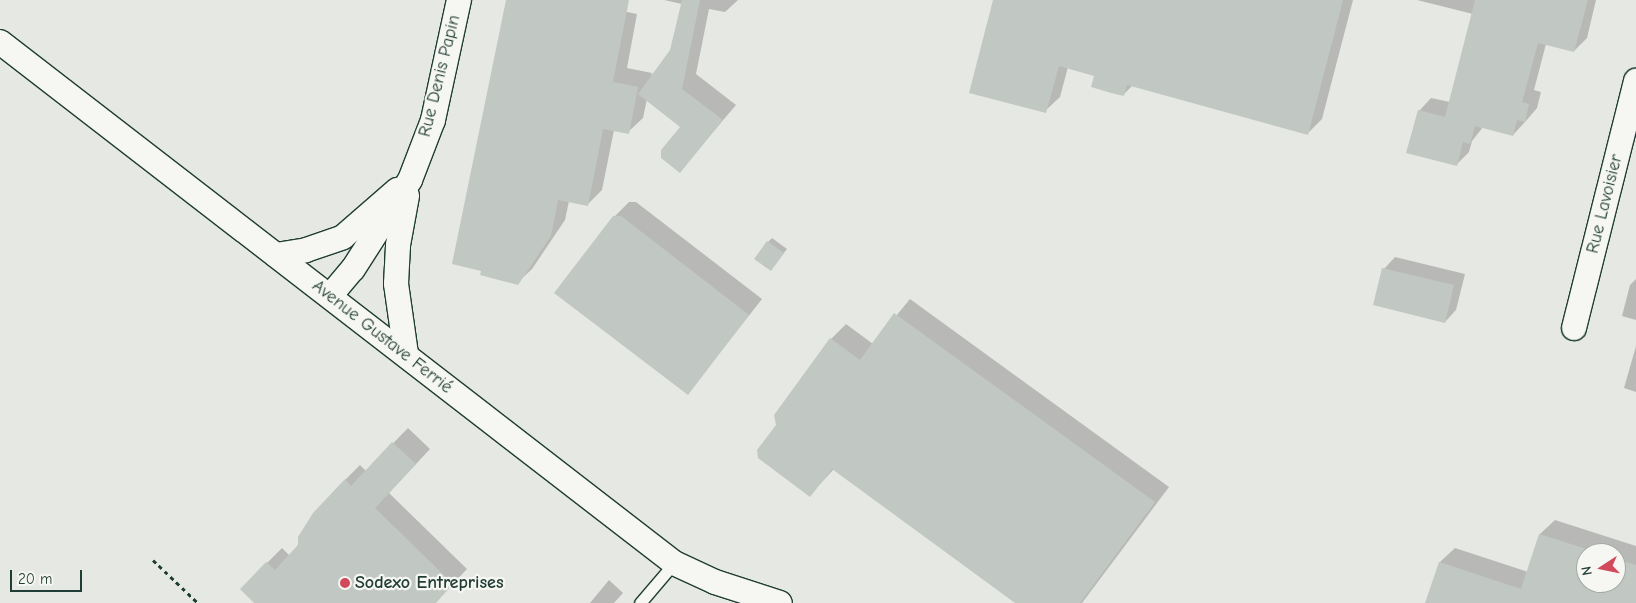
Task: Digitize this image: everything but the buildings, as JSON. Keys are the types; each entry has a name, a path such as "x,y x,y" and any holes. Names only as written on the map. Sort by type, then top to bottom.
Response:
{"street":[{"name":"Rue Denis Papin","path":"406,354 396,284 398,245 410,180 433,120 459,0"},
{"name":"Avenue Gustave Ferrié","path":"0,42 674,562 715,582 780,603"},
{"name":"Rue Lavoisier","path":"1574,328 1636,81"},
{"name":"Rue Denis Papin","path":"276,255 306,250 343,237 410,180"},
{"name":"Rue Denis Papin","path":"330,296 353,269 410,180"}],"lane":[{"path":"640,603 674,562"}],"path":[{"path":"153,560 198,603"}],"shaded area":[{"path":"0,0 1636,0 1636,603 0,603"}],"place":[{"name":"Sodexo Entreprises","path":"345,583"}]}
